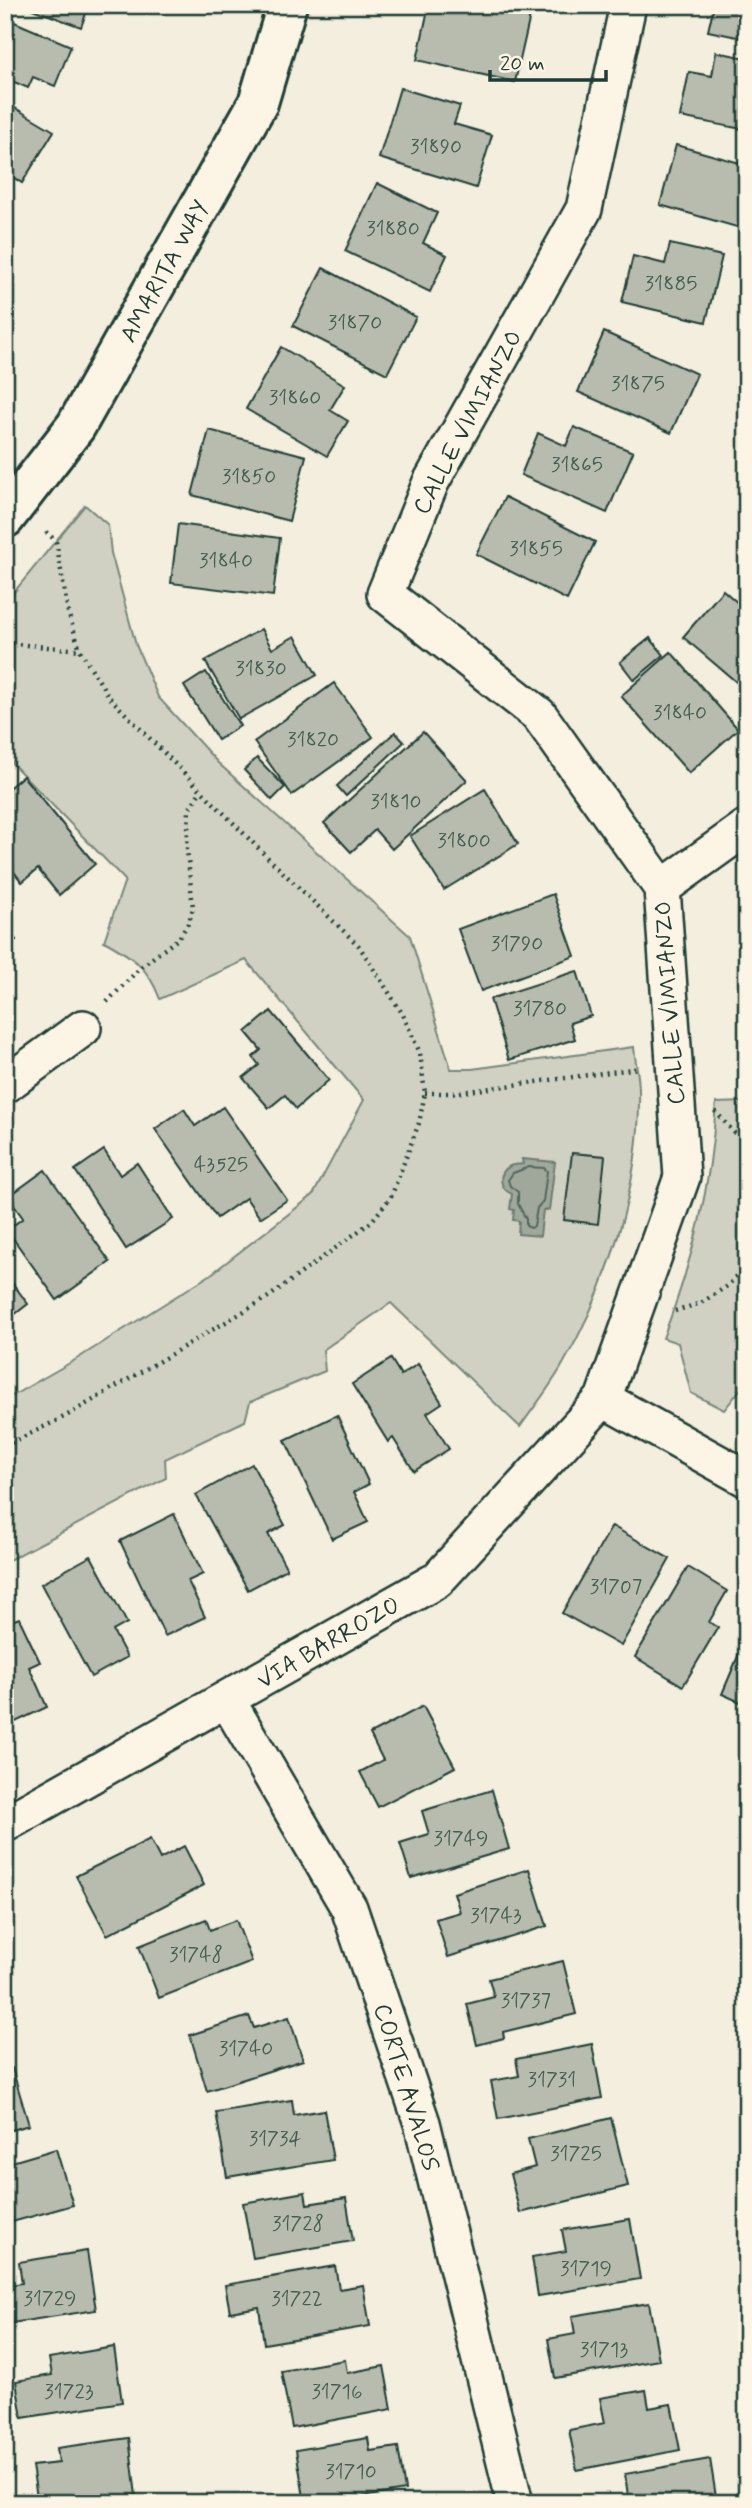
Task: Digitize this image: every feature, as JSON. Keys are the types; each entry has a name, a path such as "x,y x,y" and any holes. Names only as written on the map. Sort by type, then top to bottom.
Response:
{"street":[{"name":"AMARITA WAY","path":"10,512 76,426 258,103 287,5"},
{"name":"CALLE VIMIANZO","path":"603,1399 682,1177 662,888 539,715 385,594 430,482 584,209 628,5"},
{"path":"662,888 747,827"},
{"path":"5,1085 83,1028"},
{"path":"603,1399 747,1479"},
{"name":"VIA BARROZO","path":"5,1824 437,1580 603,1399"},
{"name":"CORTE AVALOS","path":"226,1700 349,1908 422,2123 515,2503"}],"path":[{"path":"5,1446 66,1416 271,1296 371,1222 391,1197 419,1123 425,1093 420,1053 402,1013 359,946 109,697 80,650 68,612 56,541 10,512"},
{"path":"5,643 80,650"},
{"path":"83,1028 142,966 179,937 189,922 193,908 187,850 189,810 201,790"},
{"path":"425,1093 454,1093 636,1068 674,1070 736,1132 747,1147"},
{"path":"636,1306 678,1311 701,1303 729,1285 747,1261"}],"shaded area":[{"path":"85,505 108,525 111,553 136,645 158,697 218,763 410,936 451,1069 472,1069 634,1047 639,1085 638,1126 628,1197 608,1268 579,1335 562,1366 520,1427 391,1303 323,1350 325,1371 250,1402 245,1421 165,1459 166,1478 5,1562 5,1400 75,1360 210,1275 313,1195 364,1100 246,960 160,999 145,971 123,952 104,941 125,880 5,756 5,603"},
{"path":"747,1102 747,1381 724,1410 691,1393 678,1343 663,1338 699,1223 710,1164 716,1103"}],"water":[{"path":"522,1159 555,1162 549,1210 543,1210 540,1236 518,1234 519,1221 513,1220 514,1210 510,1209 512,1194 504,1188 501,1181 506,1169 512,1165 523,1164"}],"building":[{"path":"34,5 89,5 81,27 32,9"},
{"path":"429,5 481,5 530,16 515,82 417,60"},
{"path":"714,5 747,5 747,39 708,31"},
{"path":"5,18 71,46 55,86 33,77 28,88 5,78"},
{"path":"716,52 747,58 747,130 680,117 689,72 712,76"},
{"path":"400,88 460,106 454,124 492,135 476,188 379,158"},
{"path":"5,102 54,131 22,183 5,172"},
{"path":"676,145 747,165 747,230 660,205"},
{"path":"377,183 437,213 423,243 447,255 430,292 345,251"},
{"path":"670,244 722,256 706,322 622,302 633,256 665,264"},
{"path":"323,268 416,317 387,374 293,326"},
{"path":"604,332 697,374 671,433 578,392"},
{"path":"281,347 345,385 330,410 348,421 327,456 246,409"},
{"path":"574,427 633,452 607,513 521,475 538,433 566,446"},
{"path":"209,430 306,456 289,521 192,495"},
{"path":"505,497 595,542 567,600 476,554"},
{"path":"178,524 280,538 273,596 171,583"},
{"path":"747,551 747,577 738,573"},
{"path":"723,590 747,611 747,691 683,637"},
{"path":"261,629 272,649 295,636 317,675 239,719 205,661"},
{"path":"650,638 664,655 634,680 620,662"},
{"path":"671,652 738,729 689,773 621,696"},
{"path":"206,672 240,726 218,740 184,686"},
{"path":"334,683 373,737 292,795 254,742"},
{"path":"395,732 404,742 346,796 337,786"},
{"path":"423,732 467,780 392,849 375,830 351,852 324,823"},
{"path":"257,758 285,787 272,800 244,770"},
{"path":"23,776 95,864 59,895 38,869 22,882 5,861 5,791"},
{"path":"485,789 518,844 444,890 410,836"},
{"path":"553,894 575,956 481,991 458,929"},
{"path":"5,928 16,940 5,949"},
{"path":"577,971 591,1016 570,1023 575,1039 509,1060 490,999"},
{"path":"271,1011 329,1080 296,1109 285,1095 269,1108 243,1078 259,1065 253,1057 261,1050 246,1032"},
{"path":"223,1107 287,1200 260,1218 246,1198 217,1218 155,1129 184,1109 195,1126"},
{"path":"104,1150 120,1175 137,1163 173,1219 126,1249 75,1170"},
{"path":"572,1153 605,1156 598,1224 564,1220"},
{"path":"45,1170 110,1262 57,1300 7,1230 23,1218 8,1197"},
{"path":"5,1273 28,1304 5,1322"},
{"path":"391,1359 401,1375 418,1364 442,1403 427,1413 449,1449 414,1471 393,1438 388,1442 352,1384"},
{"path":"337,1415 369,1484 354,1492 368,1522 332,1539 285,1440"},
{"path":"252,1464 285,1525 268,1534 287,1569 248,1590 196,1495"},
{"path":"174,1514 203,1574 188,1581 205,1617 165,1636 120,1541"},
{"path":"612,1526 670,1559 621,1646 562,1613"},
{"path":"91,1556 127,1623 113,1631 127,1657 91,1677 41,1584"},
{"path":"688,1567 727,1591 709,1622 718,1627 683,1686 635,1657"},
{"path":"19,1618 40,1662 29,1667 47,1707 5,1727 5,1624"},
{"path":"747,1635 747,1705 722,1694"},
{"path":"423,1706 455,1767 378,1807 360,1772 383,1760 370,1734"},
{"path":"492,1790 509,1849 411,1878 400,1843 429,1834 422,1811"},
{"path":"150,1839 160,1859 184,1846 204,1885 107,1935 76,1876"},
{"path":"529,1869 547,1926 448,1957 436,1919 460,1912 454,1893"},
{"path":"206,1919 210,1930 236,1920 252,1962 159,1998 139,1946"},
{"path":"563,1961 576,2014 503,2032 504,2038 477,2045 467,2004 494,1997 489,1979"},
{"path":"249,2016 254,2028 289,2017 303,2060 207,2091 190,2035"},
{"path":"592,2044 602,2098 498,2119 491,2081 519,2076 516,2059"},
{"path":"12,2068 29,2125 5,2132 5,2069"},
{"path":"292,2100 294,2115 324,2110 333,2160 227,2177 216,2112"},
{"path":"611,2118 628,2186 520,2213 510,2174 535,2167 528,2139"},
{"path":"56,2149 73,2205 5,2224 5,2164"},
{"path":"305,2192 307,2204 346,2198 353,2241 253,2258 243,2203"},
{"path":"630,2219 640,2279 538,2296 532,2257 566,2251 562,2230"},
{"path":"87,2251 96,2310 5,2324 5,2286 22,2283 19,2262"},
{"path":"335,2266 339,2289 363,2285 370,2326 264,2344 259,2307 230,2312 225,2285"},
{"path":"649,2303 659,2360 555,2378 548,2339 575,2334 572,2316"},
{"path":"114,2347 122,2402 22,2418 16,2381 52,2375 49,2358"},
{"path":"345,2360 347,2373 384,2366 392,2409 292,2428 281,2371"},
{"path":"646,2390 649,2408 671,2404 680,2450 577,2470 569,2430 605,2423 600,2398"},
{"path":"129,2438 136,2496 86,2503 38,2503 32,2466 59,2463 57,2448"},
{"path":"368,2438 370,2451 398,2447 405,2490 327,2503 305,2503 296,2450"},
{"path":"710,2459 717,2503 629,2503 625,2474"}]}
